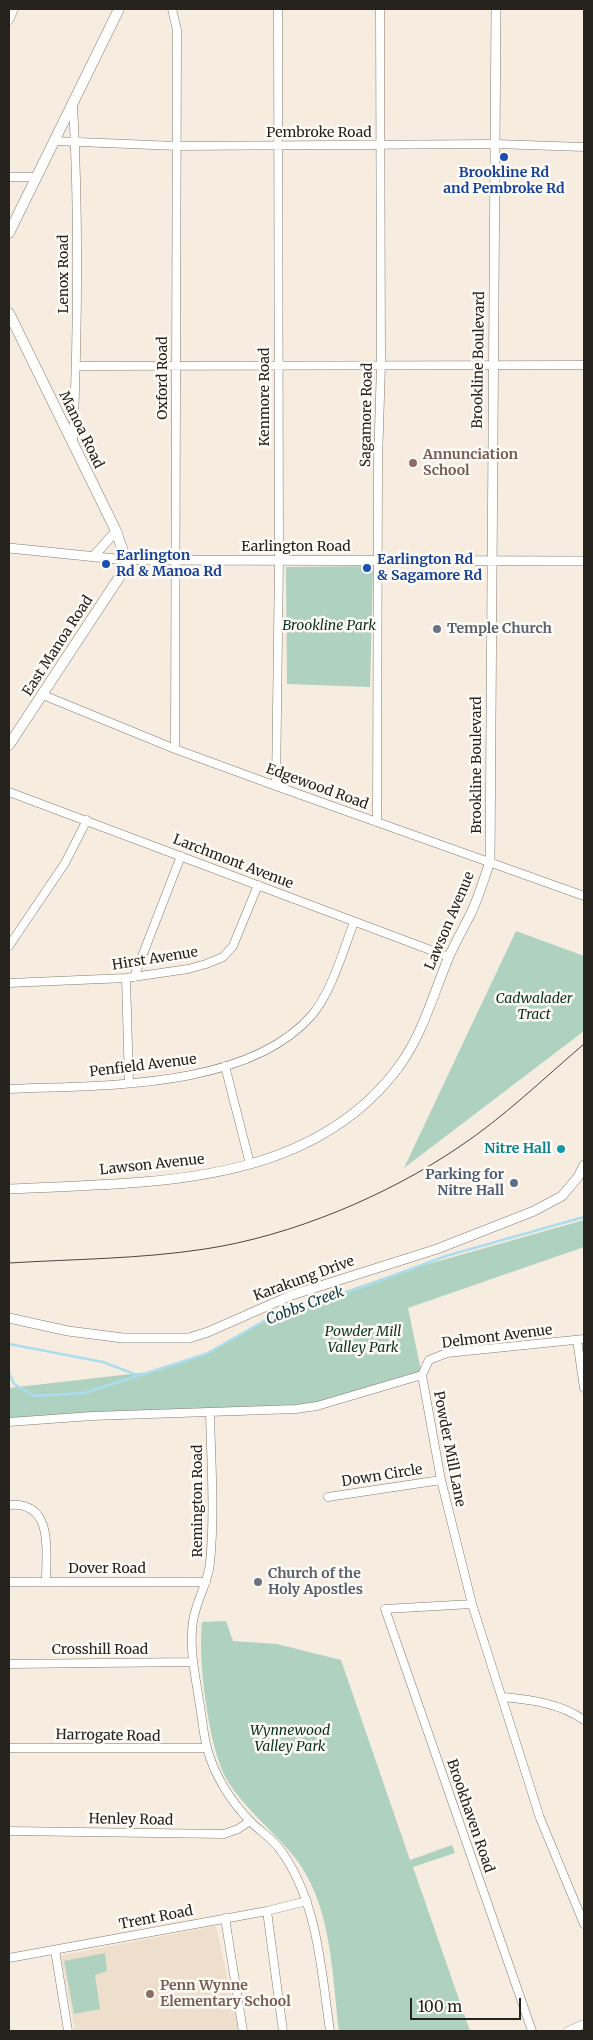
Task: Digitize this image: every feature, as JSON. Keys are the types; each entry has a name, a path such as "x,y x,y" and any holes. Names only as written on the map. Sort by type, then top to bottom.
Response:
{"main road":[{"path":"9,234 119,9"},
{"name":"Manoa Road","path":"9,314 116,531 126,560"},
{"name":"East Manoa Road","path":"9,745 122,573 126,560"}],"street":[{"path":"9,20 14,9"},
{"name":"Oxford Road","path":"172,9 177,30 175,748"},
{"name":"Kenmore Road","path":"276,786 279,560 278,9"},
{"name":"Sagamore Road","path":"377,822 381,365 380,9"},
{"name":"Brookline Boulevard","path":"490,862 496,9"},
{"name":"Lenox Road","path":"73,103 77,366 73,445"},
{"name":"Pembroke Road","path":"54,142 177,146 496,144 584,146"},
{"path":"9,177 37,177"},
{"path":"77,366 584,365"},
{"path":"93,557 116,531"},
{"name":"Earlington Road","path":"9,548 126,560 584,561"},
{"name":"Edgewood Road","path":"43,694 175,748 276,786 584,896"},
{"name":"Larchmont Avenue","path":"9,792 449,957"},
{"path":"9,946 65,863 86,820"},
{"path":"129,1083 130,978 181,856"},
{"name":"Lawson Avenue","path":"9,1189 195,1177 250,1164 300,1147 328,1132 364,1105 385,1084 401,1064 418,1037 449,957 472,910 490,862"},
{"name":"Hirst Avenue","path":"9,984 130,978 188,969 223,957 233,946 258,885"},
{"name":"Penfield Avenue","path":"9,1089 129,1083 179,1076 224,1066 263,1052 282,1042 313,1014 335,973 354,922"},
{"path":"224,1066 250,1164"},
{"name":"Karakung Drive","path":"9,1318 68,1331 123,1338 166,1340 196,1336 285,1298 437,1248 534,1211 562,1196 578,1177 584,1164"},
{"path":"581,1340 584,1388"},
{"name":"Delmont Avenue","path":"422,1375 429,1360 447,1353 581,1340"},
{"name":"Powder Mill Lane","path":"9,1422 92,1416 296,1409 316,1406 422,1375 441,1480 472,1604 540,1818 584,1924"},
{"name":"Remington Road","path":"210,1412 212,1532 210,1565 193,1619 192,1662 207,1748 216,1773 230,1796 250,1821 278,1847 294,1874 307,1902 318,1945 330,2031"},
{"name":"Down Circle","path":"328,1497 441,1480"},
{"path":"9,1504 26,1506 42,1520 46,1535 46,1581"},
{"name":"Dover Road","path":"9,1582 206,1582"},
{"name":"Brookhaven Road","path":"472,1604 384,1609 532,2031"},
{"name":"Crosshill Road","path":"9,1664 192,1662"},
{"path":"503,1697 532,1700 563,1708 570,1710 584,1720"},
{"name":"Harrogate Road","path":"9,1748 207,1748"},
{"name":"Henley Road","path":"9,1831 224,1834 238,1829 250,1821"},
{"name":"Trent Road","path":"9,1958 307,1902"},
{"path":"267,1911 283,2031"},
{"path":"225,1918 243,2031"},
{"path":"55,1950 68,2031"},
{"path":"568,2031 584,2024"}],"shaded area":[{"name":"Penn Wynne Elementary School","path":"216,1926 239,2031 75,2031 61,1958 63,1955"}],"green space":[{"name":"Brookline Park","path":"373,566 370,687 287,684 286,567"},
{"name":"Cadwalader Tract","path":"516,931 584,956 584,1031 404,1168"},
{"name":"Powder Mill Valley Park","path":"584,1220 584,1247 408,1308 422,1375 317,1406 9,1422 9,1388 157,1371 206,1354 271,1317 400,1272"},
{"name":"Wynnewood Valley Park","path":"226,1621 233,1641 277,1644 341,1660 410,1860 452,1845 455,1853 413,1867 470,2031 339,2031 327,1936 323,1917 310,1882 287,1848 233,1790 219,1762 204,1692 201,1637 202,1622"},
{"path":"105,1953 107,1971 95,1975 100,2009 74,2014 64,1961"}],"waterway":[{"name":"Cobbs Creek","path":"9,1373 14,1384 34,1396 84,1393 206,1354 271,1317 368,1285 446,1256 584,1217"},
{"name":"Cobbs Creek","path":"9,1344 103,1362 137,1375"}],"tram line":[{"path":"9,1263 132,1257 205,1249 271,1234 337,1212 401,1182 459,1147 508,1110 584,1044"}],"place":[{"name":"Brookline Rd and Pembroke Rd","path":"504,157"},
{"name":"Annunciation School","path":"413,463"},
{"name":"Earlington Rd & Manoa Rd","path":"106,564"},
{"name":"Earlington Rd & Sagamore Rd","path":"367,568"},
{"name":"Temple Church","path":"437,629"},
{"name":"Nitre Hall","path":"561,1149"},
{"name":"Parking for Nitre Hall","path":"514,1183"},
{"name":"Church of the Holy Apostles","path":"258,1582"},
{"name":"Penn Wynne Elementary School","path":"150,1994"}]}
